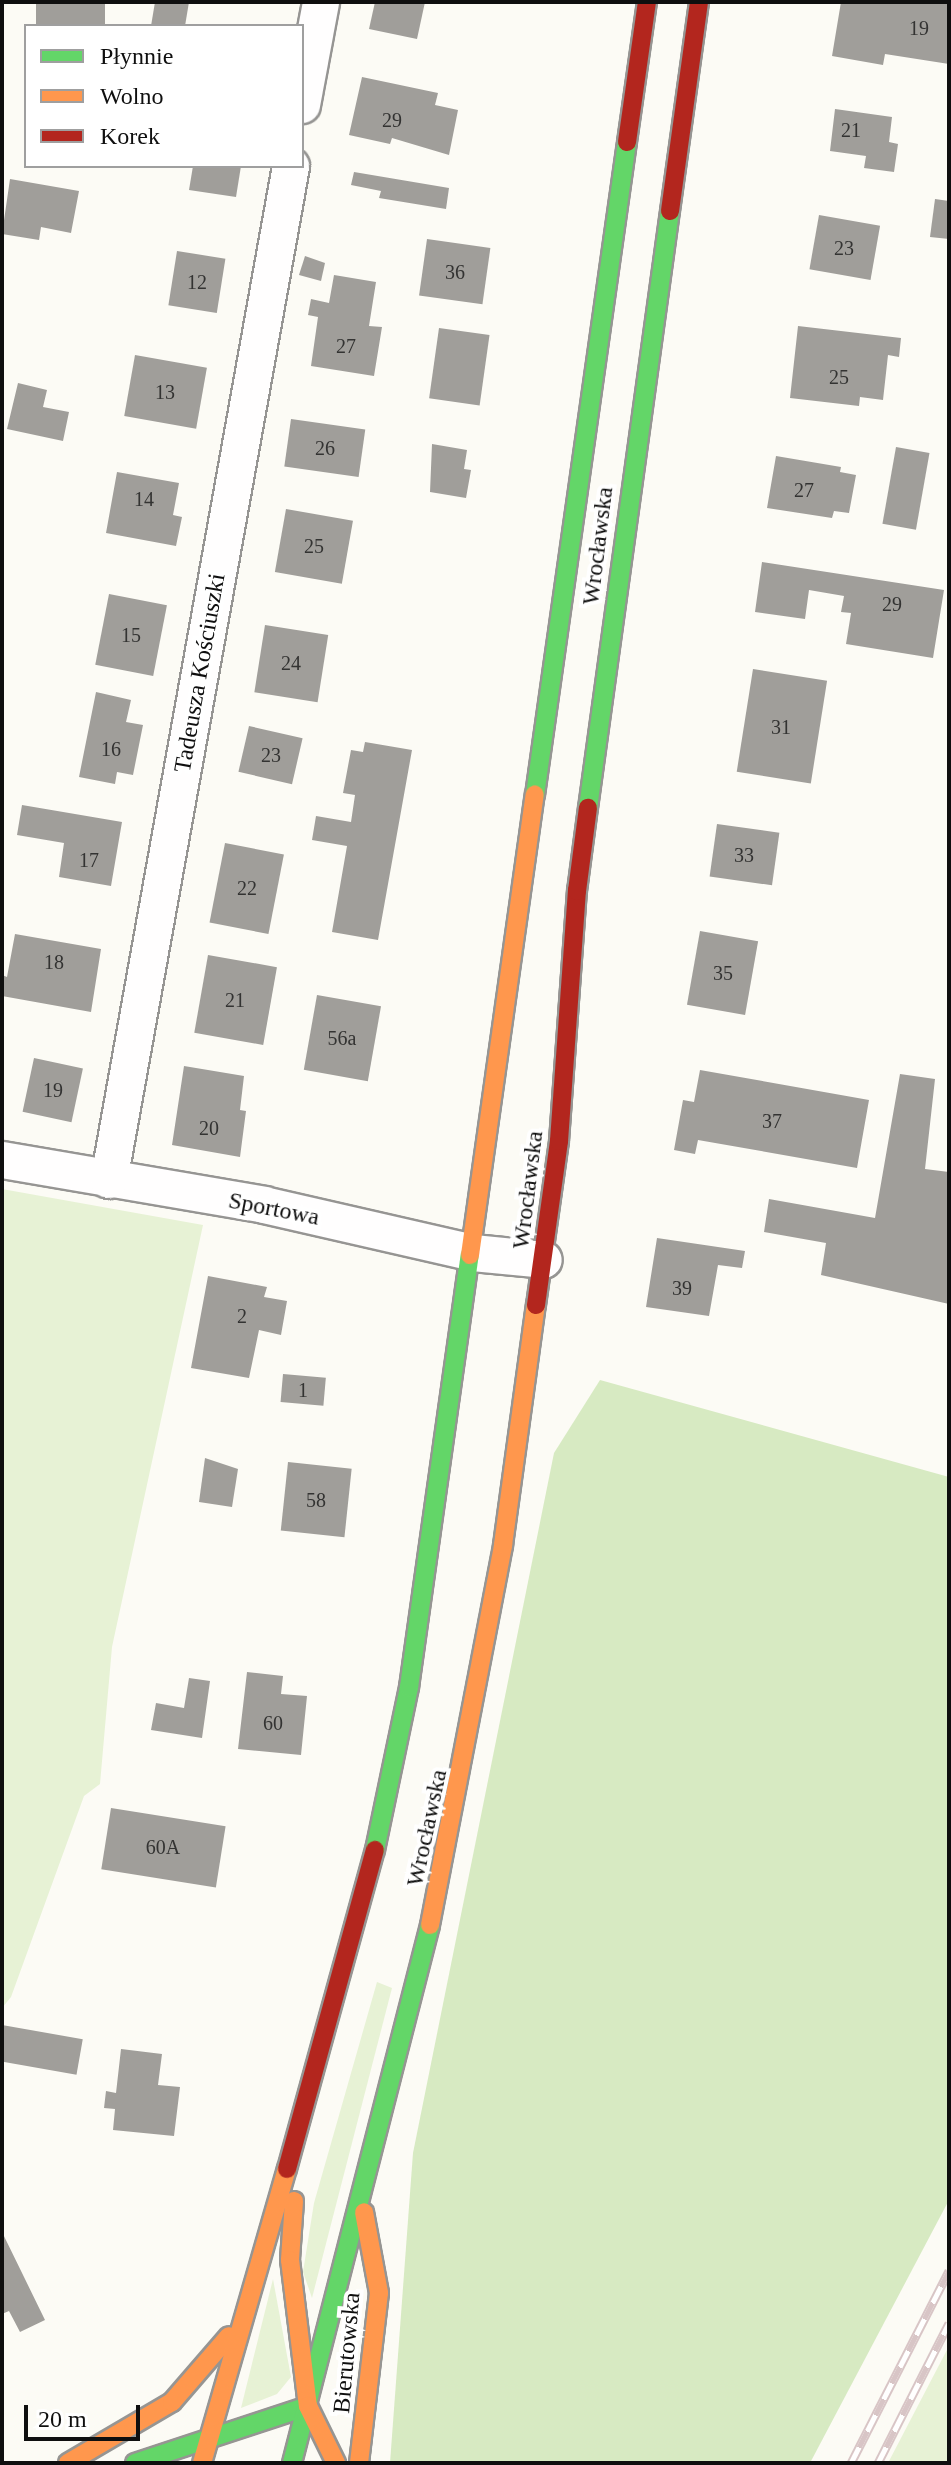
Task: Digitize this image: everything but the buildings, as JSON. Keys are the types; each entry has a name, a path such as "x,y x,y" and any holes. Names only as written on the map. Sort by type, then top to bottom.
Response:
{"main road":[{"name":"Wrocławska","path":"202,2463 241,2317 297,2147 377,1844 409,1687 473,1253 647,2"},
{"name":"Wrocławska","path":"311,2368 361,2200 464,1769 503,1545 559,1141 577,891 699,2"},
{"name":"Wrocławska","path":"297,2147 290,2260 311,2368"},
{"name":"Bierutowska","path":"359,2463 379,2293 361,2200"},
{"path":"68,2463 172,2402 212,2360 241,2317"},
{"path":"292,2463 308,2406 311,2368"},
{"name":"Bierutowska","path":"308,2406 336,2463"},
{"path":"135,2463 308,2406"}],"street":[{"path":"304,94 321,2"},
{"name":"Tadeusza Kościuszki","path":"109,1180 291,168"},
{"name":"Sportowa","path":"2,1160 264,1205 473,1253 544,1260"}],"green space":[{"path":"2,1189 203,1225 112,1647 100,1784 84,1796 11,1997 2,2008"},
{"path":"600,1380 949,1477 949,2200 810,2463 390,2463 413,2153 554,1453"},
{"path":"377,1982 392,1988 312,2298 303,2272 314,2203"},
{"path":"273,2279 291,2377 277,2394 241,2408"},
{"path":"949,2346 949,2463 888,2463"}],"railway":[{"path":"851,2463 949,2271"},
{"path":"878,2463 949,2323"}],"traffic: fast":[{"path":"535,795 627,142"},
{"path":"588,808 670,211"},
{"path":"375,1850 409,1687 470,1255"},
{"path":"292,2463 430,1925"},
{"path":"135,2463 308,2406"}],"traffic: slow":[{"path":"470,1255 535,795"},
{"path":"430,1925 503,1545 536,1305"},
{"path":"202,2463 287,2169"},
{"path":"294,2201 290,2260 308,2406 336,2463"},
{"path":"359,2463 379,2293 364,2212"},
{"path":"68,2463 172,2402 229,2336"}],"traffic: jam":[{"path":"627,142 647,2"},
{"path":"670,211 699,2"},
{"path":"536,1305 559,1141 577,891 588,808"},
{"path":"287,2169 375,1850"}]}
